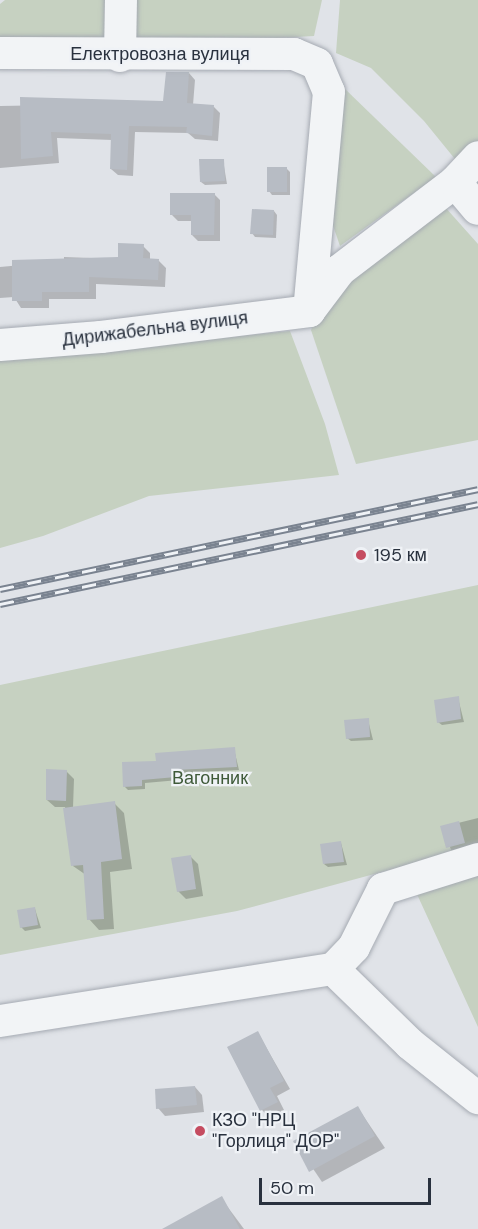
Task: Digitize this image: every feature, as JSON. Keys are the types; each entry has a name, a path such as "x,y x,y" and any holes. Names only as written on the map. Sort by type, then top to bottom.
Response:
{"street":[{"path":"120,56 121,0"},
{"name":"Електровозна вулиця","path":"0,53 120,56 294,54 317,64 329,92 309,311"},
{"path":"309,311 340,270 454,182 478,157"},
{"path":"454,182 478,209"},
{"name":"Дирижабельна вулиця","path":"0,345 101,337 309,311"},
{"path":"0,1021 333,969 354,947 384,889 478,859"},
{"path":"333,969 410,1044 478,1098"}],"green space":[{"path":"5,0 109,0 111,15 103,39 0,43 0,4"},
{"path":"132,0 322,0 314,36 131,46"},
{"path":"340,0 478,0 478,144 459,164 424,121 371,68 336,53"},
{"path":"344,88 436,177 340,246 331,220"},
{"path":"445,207 478,244 478,440 356,464 311,330 321,306 374,252"},
{"path":"290,331 325,424 339,475 149,496 43,536 0,548 0,352 112,348"},
{"name":"Вагонник","path":"478,585 478,1027 404,866 237,911 0,955 0,685"}],"building":[{"path":"166,72 189,72 187,103 214,105 212,136 186,133 187,127 129,126 127,170 110,169 111,134 51,132 53,156 21,159 20,97 163,101"},
{"path":"199,159 224,159 225,181 200,182"},
{"path":"267,167 287,167 287,192 267,192"},
{"path":"170,193 215,193 214,235 191,235 191,215 170,215"},
{"path":"252,209 274,210 273,235 250,234"},
{"path":"118,243 144,244 143,258 159,259 158,280 89,277 89,292 42,292 42,301 12,301 12,260 118,257"},
{"path":"459,696 461,719 437,723 434,700"},
{"path":"369,718 370,737 346,739 344,720"},
{"path":"235,747 237,767 176,770 176,777 142,780 142,786 123,787 122,762 156,761 155,753"},
{"path":"46,769 67,770 66,801 46,800"},
{"path":"115,801 122,859 101,862 104,919 87,920 83,865 71,866 63,808"},
{"path":"459,821 465,843 446,848 440,826"},
{"path":"341,841 344,862 323,864 320,844"},
{"path":"191,855 196,889 177,892 171,858"},
{"path":"35,907 38,925 20,928 17,910"},
{"path":"258,1031 284,1081 270,1088 278,1102 260,1111 227,1047"},
{"path":"195,1086 197,1105 156,1109 155,1089"},
{"path":"358,1106 375,1136 309,1172 293,1141"},
{"path":"222,1196 240,1229 162,1229"}],"railway":[{"path":"0,589 478,489"},
{"path":"0,604 478,504"}],"place":[{"name":"195 км","path":"361,555"},
{"name":"КЗО \"НРЦ \"Горлиця\" ДОР\"","path":"200,1131"}]}
